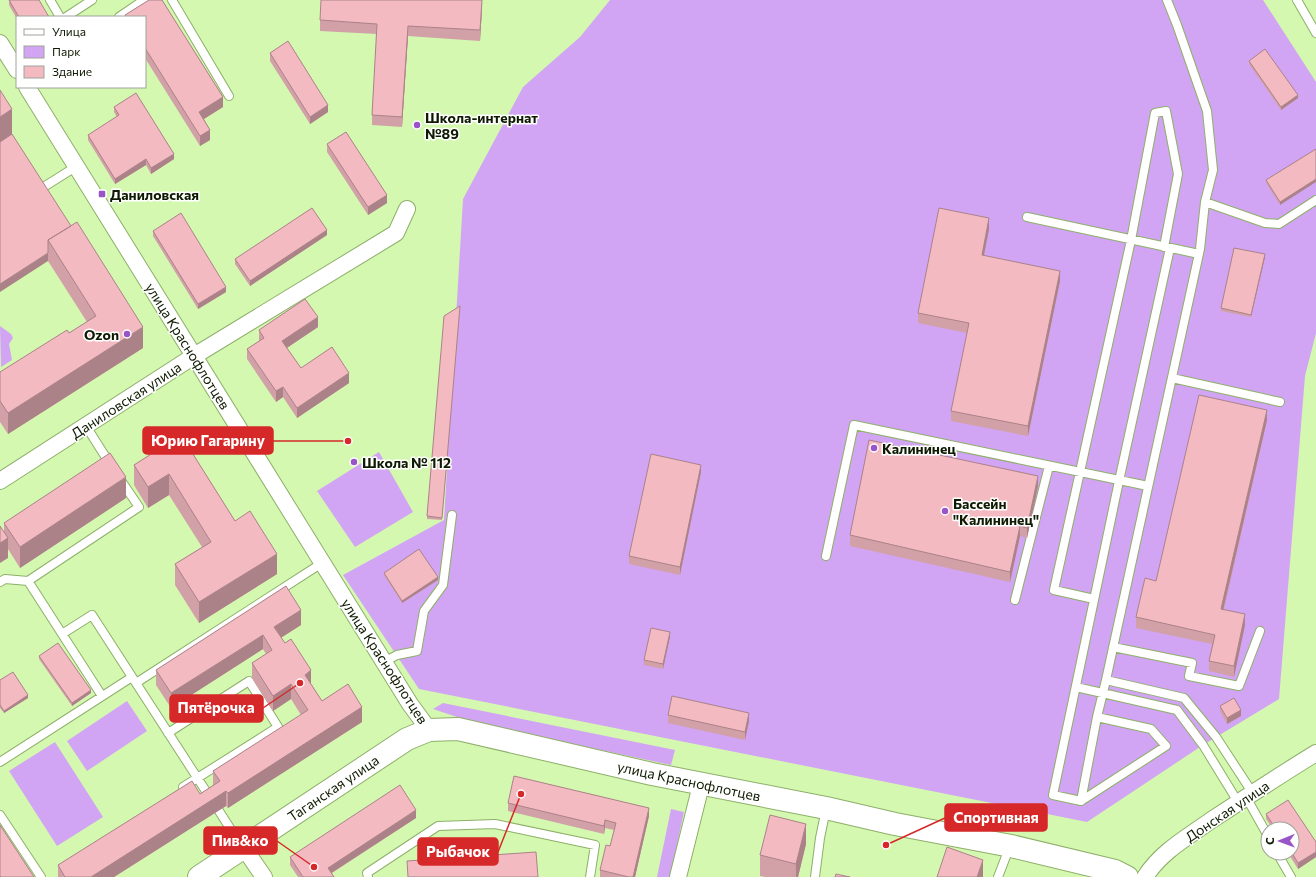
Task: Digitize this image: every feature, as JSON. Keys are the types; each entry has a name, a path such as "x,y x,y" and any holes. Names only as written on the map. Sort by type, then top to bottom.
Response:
{"main road":[{"name":"улица Краснофлотцев","path":"429,730 458,729 701,785 826,808 895,824 1011,846 1115,871 1127,877"},
{"name":"Таганская улица","path":"199,877 407,739 429,730"}],"street":[{"path":"0,43 16,68"},
{"name":"улица Краснофлотцев","path":"28,88 410,704 429,730"},
{"name":"Даниловская улица","path":"0,481 194,356 396,233 407,209"},
{"name":"Донская улица","path":"1145,877 1152,866 1170,849 1245,797 1316,753"},
{"path":"678,877 701,785"},
{"path":"244,848 264,877"}],"lane":[{"path":"50,0 59,16"},
{"path":"68,16 92,0"},
{"path":"120,16 144,0"},
{"path":"172,0 229,96"},
{"path":"1081,801 1102,693 1199,254 1205,202 1213,170 1206,111 1178,25 1168,0"},
{"path":"1297,0 1316,33"},
{"path":"1094,599 1054,590 1131,240 1155,113 1166,111 1178,174 1167,247 1119,481 1053,795 1081,801 1166,746 1151,729 1097,717"},
{"path":"42,188 77,166"},
{"path":"1205,202 1265,222 1280,224 1316,200"},
{"path":"1027,217 1199,254"},
{"path":"1172,378 1280,402"},
{"path":"826,556 854,425 1148,486"},
{"path":"0,582 5,579 28,581 139,507 86,426"},
{"path":"1015,600 1049,466"},
{"path":"384,662 397,655 417,651 424,611 443,584 452,515"},
{"path":"0,762 102,696 134,680 322,563"},
{"path":"28,581 102,696"},
{"path":"62,634 92,615 212,801"},
{"path":"1113,648 1192,663 1189,676 1238,686 1260,631"},
{"path":"1106,680 1184,698 1216,737 1245,797 1260,822"},
{"path":"168,733 249,681 278,726 178,791"},
{"path":"1076,687 1177,710 1245,797"},
{"path":"815,877 820,838 826,808"},
{"path":"219,810 244,848"},
{"path":"0,815 41,877"},
{"path":"368,877 367,873 438,826 495,824 594,845 590,877"},
{"path":"998,877 1011,846"},
{"path":"1282,861 1291,877"}],"green space":[{"name":"Калининец","path":"610,0 1263,0 1316,82 1316,333 1305,376 1279,699 1203,745 1087,822 419,689 343,575 444,520 463,199 523,87 580,37"},
{"path":"0,326 11,334 13,338 9,344 12,360 1,367"},
{"path":"379,452 413,512 355,547 317,491"},
{"path":"127,701 147,731 87,771 67,741"},
{"path":"443,703 675,750 671,765 478,724 433,709"},
{"path":"55,742 103,817 57,846 9,771"},
{"path":"671,809 684,812 670,877 657,877"}],"building":[{"path":"9,0 39,0 48,16 18,16"},
{"path":"149,0 162,0 223,97 199,112 210,130 200,136 146,50 146,16 125,15"},
{"path":"321,0 482,0 480,30 408,26 402,117 372,115 377,24 320,20"},
{"path":"288,41 328,105 310,117 270,53"},
{"path":"1265,49 1298,95 1281,107 1249,61"},
{"path":"0,90 12,109 0,117"},
{"path":"136,93 174,154 151,168 146,159 115,179 88,135 119,115 114,107"},
{"path":"346,132 387,195 368,207 327,144"},
{"path":"12,134 71,226 48,240 48,253 0,284 0,142"},
{"path":"1316,149 1316,179 1280,202 1266,180"},
{"path":"312,208 327,230 250,281 235,259"},
{"path":"939,208 989,218 982,255 1060,271 1028,426 951,411 969,323 918,313"},
{"path":"181,213 226,287 198,304 153,231"},
{"path":"77,222 143,327 8,413 0,401 0,372 67,330 69,333 96,316 48,240"},
{"path":"1234,248 1265,254 1251,315 1221,308"},
{"path":"305,299 318,317 282,341 301,368 332,347 349,373 297,408 283,387 276,391 247,349 264,338 259,330"},
{"path":"460,306 442,518 427,516 444,316"},
{"path":"1199,395 1267,410 1221,609 1245,614 1234,666 1209,661 1215,635 1136,617 1145,578 1156,581"},
{"path":"181,435 235,521 250,511 277,554 199,602 175,564 211,542 169,474 148,487 134,465"},
{"name":"Бассейн \"Калининец\"","path":"869,440 1038,476 1027,528 1020,526 1010,572 850,535"},
{"path":"110,453 126,477 20,547 4,523"},
{"path":"651,454 701,465 680,567 629,556"},
{"path":"0,526 8,538 0,543"},
{"path":"419,549 438,577 402,601 384,573"},
{"path":"286,586 301,610 274,627 285,643 291,639 311,670 305,675 322,701 348,684 362,707 228,793 226,791 91,877 65,877 58,865 192,781 200,794 220,781 213,771 308,710 291,684 273,696 252,663 272,650 263,635 171,693 156,670"},
{"path":"651,628 670,632 663,664 644,660"},
{"path":"58,643 91,690 72,703 39,656"},
{"path":"13,672 28,695 4,711 0,705 0,680"},
{"path":"672,696 749,713 745,732 668,715"},
{"path":"1234,698 1241,710 1227,718 1220,706"},
{"path":"514,776 649,808 633,877 600,870 606,845 610,846 616,823 605,820 604,826 508,803"},
{"path":"400,785 416,810 328,868 334,877 303,877 290,857"},
{"path":"1288,800 1316,842 1316,852 1298,863 1297,861 1300,861 1300,821 1271,821 1266,814"},
{"path":"770,815 806,824 796,864 760,855"},
{"path":"0,825 34,877 0,876"},
{"path":"947,847 983,860 977,877 937,877"},
{"path":"536,852 538,877 408,877 407,861"},
{"path":"836,874 850,877 835,877"}],"place":[{"name":"Школа-интернат №89","path":"417,125"},
{"name":"Даниловская","path":"102,194"},
{"name":"Ozon","path":"127,334"},
{"name":"Юрию Гагарину","path":"348,441"},
{"name":"Калининец","path":"874,448"},
{"name":"Школа № 112","path":"354,462"},
{"name":"Бассейн \"Калининец\"","path":"945,511"},
{"name":"Пятёрочка","path":"300,683"},
{"name":"Рыбачок","path":"521,794"},
{"name":"Спортивная","path":"886,845"},
{"name":"Пив&ко","path":"314,867"}]}
